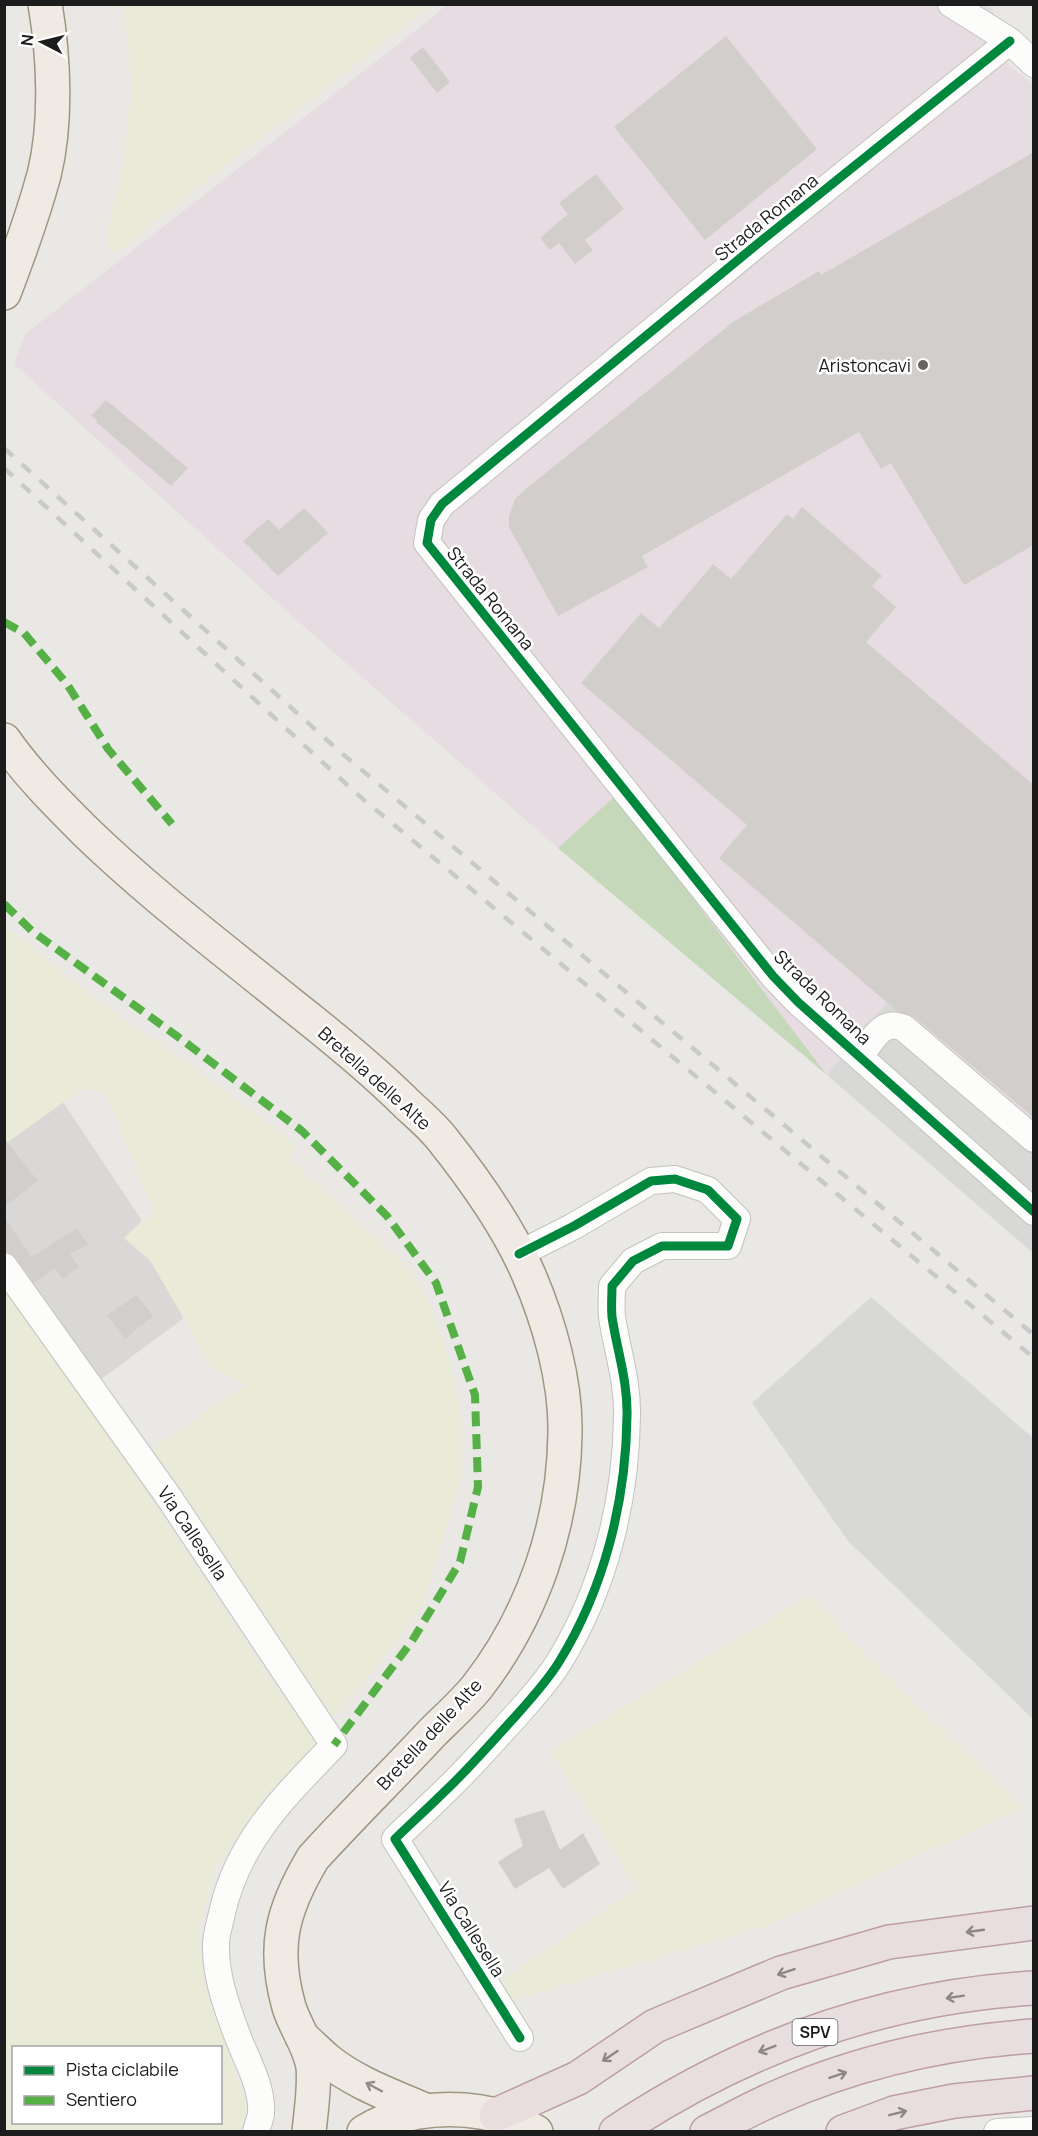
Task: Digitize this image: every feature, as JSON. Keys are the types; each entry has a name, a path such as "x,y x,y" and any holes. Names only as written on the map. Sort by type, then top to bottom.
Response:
{"highway":[{"path":"496,2115 578,2078 655,2026 781,1974 889,1942 1034,1923"},
{"name":"SPV","path":"615,2132 672,2096 727,2067 837,2024 924,2002 1034,1988"},
{"path":"707,2132 772,2099 863,2067 969,2043 1034,2036"},
{"path":"843,2132 894,2113 954,2101 1034,2092"}],"main road":[{"path":"4,293 21,249 44,173 52,117 51,68 45,4"},
{"name":"Bretella delle Alte","path":"4,740 48,795 117,861 198,932 382,1078 442,1138 495,1214 519,1254 547,1324 560,1376 566,1431 562,1477 554,1524 543,1566 525,1610 477,1687 313,1857 295,1888 284,1919 280,1951 289,2008 313,2066 309,2132"},
{"name":"Bretella delle Alte","path":"302,2037 328,2060 355,2077 379,2091 427,2111"},
{"path":"364,2132 398,2117 427,2111 462,2110 496,2115 535,2131"}],"street":[{"path":"951,4 1010,41 1034,64"},
{"name":"Strada Romana","path":"1010,41 780,226 442,504 431,520 427,543 773,976 798,1002 1034,1212"},
{"path":"860,1057 882,1028 889,1025 904,1028 1034,1138"},
{"name":"Via Callesella","path":"519,1254 574,1226 651,1181 675,1179 708,1190 737,1218 728,1246 662,1246 633,1261 612,1286 612,1316 628,1413 623,1479 612,1539 598,1581 558,1664 532,1697 470,1766 395,1839 520,2038"},
{"name":"Via Callesella","path":"4,1266 168,1496 333,1745 277,1807 247,1845 227,1888 216,1942 218,1968 228,2011 257,2082 261,2114 256,2132"},
{"path":"997,2132 1034,2130"}],"shaded area":[{"path":"446,5 988,5 993,10 1009,66 1034,84 1033,1253 827,1075 615,797 558,848 293,617 14,364 25,334"},
{"path":"887,1002 1033,1125 1033,1253 827,1075"},
{"path":"63,1102 142,1221 124,1238 150,1260 184,1318 92,1386 5,1266 4,1144"},
{"path":"871,1297 1033,1438 1033,1719 848,1541 752,1403"}],"green space":[{"path":"123,4 432,5 115,252 110,250 106,238 123,164 131,98 130,60"},
{"path":"615,796 827,1075 558,848"},
{"path":"4,925 101,1004 159,1043 278,1131 296,1149 290,1159 411,1271 432,1309 451,1366 462,1419 462,1476 422,1608 331,1720 253,1608 152,1449 247,1384 213,1369 150,1260 124,1238 142,1221 155,1214 105,1092 81,1090 5,1144"},
{"path":"4,1266 140,1457 129,1465 281,1695 321,1741 267,1794 215,1869 199,1930 205,1989 247,2105 240,2131 5,2131"},
{"path":"810,1595 857,1646 1022,1808 768,1925 496,2005 486,1991 637,1888 550,1751"}],"building":[{"path":"726,36 817,149 705,240 614,127"},
{"path":"423,47 450,82 437,93 410,58"},
{"path":"1034,152 1034,545 964,585 891,463 881,469 859,432 642,556 648,567 558,616 509,527 509,516 515,499 733,322 819,271 821,275"},
{"path":"596,174 624,209 585,240 593,250 575,264 559,243 550,250 540,238 568,214 559,203"},
{"path":"106,400 188,468 171,486 91,416"},
{"path":"802,507 882,576 872,586 896,607 866,642 1034,785 1034,1118 914,1017 897,1011 719,858 747,825 581,683 641,613 659,628 713,564 731,579 787,514 793,519"},
{"path":"304,508 328,533 278,576 243,541 268,519 279,530"},
{"path":"4,1138 38,1181 4,1207"},
{"path":"4,1217 32,1257 77,1228 88,1244 70,1254 79,1267 62,1279 55,1268 34,1283 16,1257 4,1251"},
{"path":"137,1295 153,1316 125,1339 107,1315"},
{"path":"544,1810 560,1850 583,1833 600,1864 563,1889 549,1868 515,1889 498,1862 523,1846 514,1819"}],"railway":[{"path":"4,448 338,750 1034,1335"},
{"path":"4,468 357,794 1034,1358"}],"marked path":[{"path":"4,622 24,633 67,684 108,749 172,824"},
{"path":"4,904 32,931 181,1039 302,1131 387,1216 436,1283 475,1395 478,1487 460,1562 412,1641 334,1745"}],"cycle path":[{"path":"1010,41 761,241 442,504 431,520 427,543 773,976 798,1002 1034,1212"},
{"path":"519,1254 574,1226 651,1181 675,1179 708,1190 737,1219 728,1246 662,1246 633,1261 612,1286 612,1317 627,1403 626,1448 617,1512 600,1575 575,1634 549,1677 460,1777 395,1839 520,2038"}],"place":[{"name":"Aristoncavi","path":"923,365"}]}
